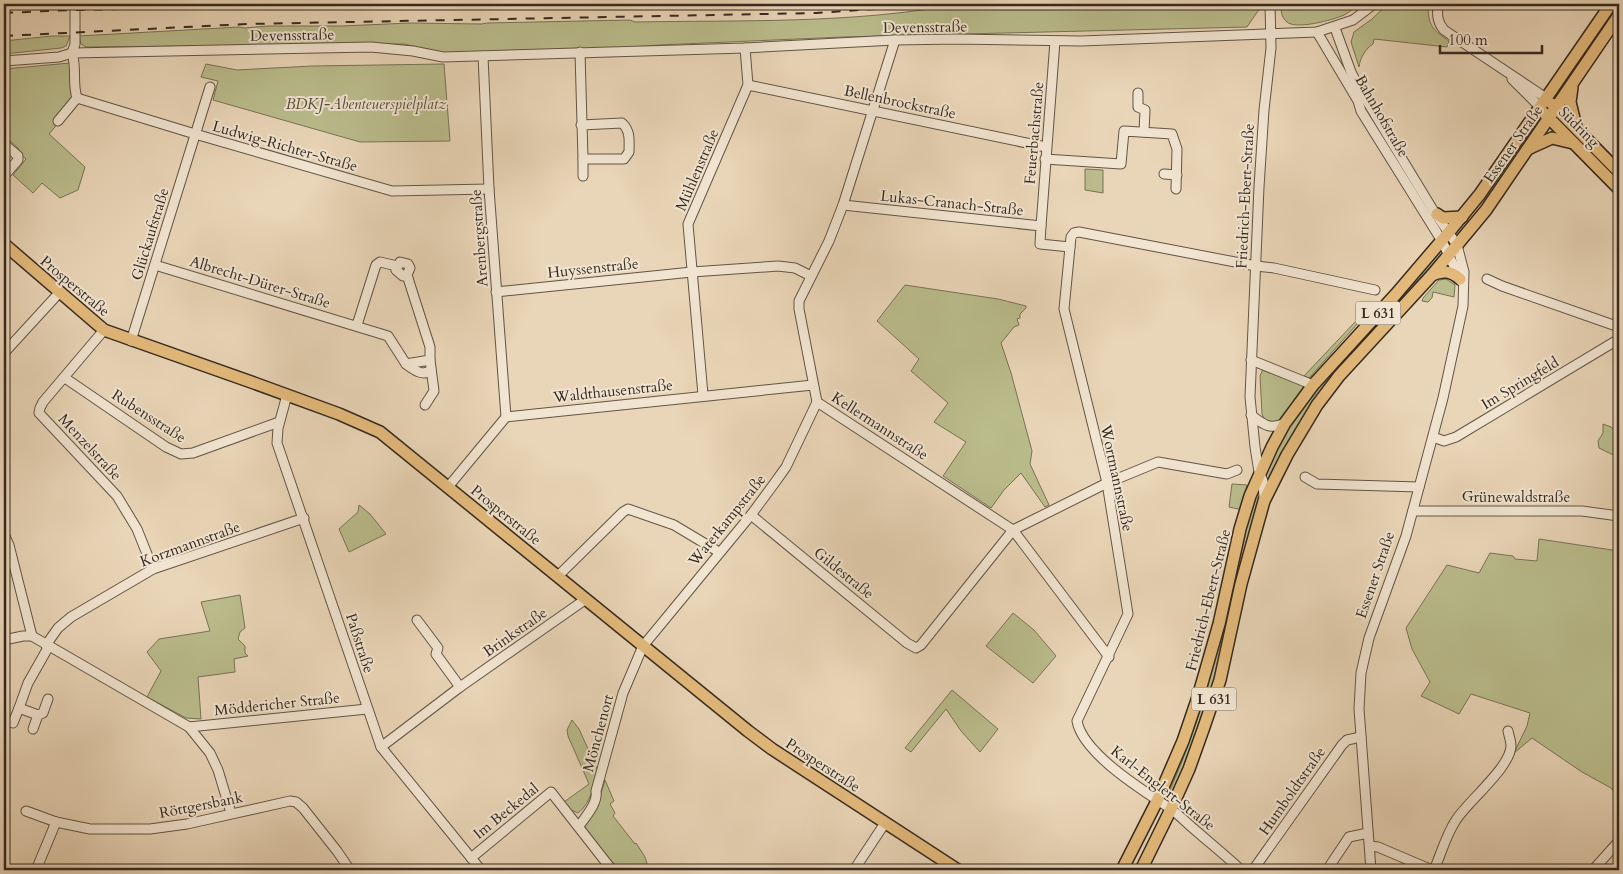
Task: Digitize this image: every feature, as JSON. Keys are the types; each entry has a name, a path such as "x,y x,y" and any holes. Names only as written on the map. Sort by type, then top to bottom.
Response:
{"main road":[{"name":"Essener Straße","path":"1446,235 1462,217 1611,4"},
{"name":"Essener Straße","path":"1457,245 1486,210 1619,14"},
{"path":"1573,83 1570,92 1570,102 1576,130"},
{"name":"Südring","path":"1543,103 1556,108 1619,172"},
{"name":"Südring","path":"1543,103 1549,118 1619,189"},
{"path":"1526,150 1544,140 1552,138 1575,144"},
{"path":"1436,214 1443,218 1462,217"},
{"name":"L 631","path":"1259,472 1285,423 1313,385 1446,235"},
{"name":"Prosperstraße","path":"4,244 104,330 287,396 380,432 772,750 958,870"},
{"name":"L 631","path":"1432,275 1457,245"},
{"path":"1432,275 1439,271 1447,272 1454,274 1460,279"},
{"name":"Friedrich-Ebert-Straße","path":"1141,870 1172,809 1189,769 1220,680 1241,584 1264,501 1283,463 1317,405 1336,380 1432,275"},
{"name":"Friedrich-Ebert-Straße","path":"1122,870 1157,801 1183,741 1219,624 1240,529 1259,472"}],"street":[{"path":"58,121 77,98 75,62 72,53 75,44 75,4"},
{"path":"1270,4 1271,33 1317,32 1335,28 1353,20 1374,4"},
{"path":"1438,4 1439,24 1444,30 1499,66 1543,103"},
{"name":"Bahnhofstraße","path":"1335,28 1359,88 1436,214 1446,235 1449,254 1460,279"},
{"name":"Bahnhofstraße","path":"1317,32 1358,100 1361,111 1446,235 1457,245"},
{"name":"Devensstraße","path":"4,61 72,53 371,47 413,51 443,57 745,48 895,40 1081,41 1271,33"},
{"name":"Friedrich-Ebert-Straße","path":"1264,501 1263,481 1259,472 1254,447 1251,415 1251,360 1259,187 1271,33"},
{"name":"Kellermannstraße","path":"895,40 843,205 829,240 798,305 817,402 1013,530 1108,657"},
{"name":"Feuerbachstraße","path":"1041,226 1055,41"},
{"name":"Mühlenstraße","path":"703,395 688,224 748,85 745,48"},
{"path":"580,52 583,176"},
{"name":"Arenbergstraße","path":"483,56 489,189 506,417"},
{"name":"Bellenbrockstraße","path":"748,85 1046,147"},
{"name":"Glückaufstraße","path":"131,341 210,87"},
{"path":"1138,93 1138,108 1145,110 1144,132"},
{"name":"Ludwig-Richter-Straße","path":"77,98 392,191 489,189"},
{"path":"581,125 622,124 627,127 629,134 629,152 624,159 583,159"},
{"path":"1045,159 1121,164 1124,131 1172,134 1177,149 1176,189"},
{"path":"4,144 18,156 18,160 4,176"},
{"path":"1164,174 1177,175"},
{"name":"Lukas-Cranach-Straße","path":"843,205 1041,226 1040,244 1070,247"},
{"name":"Wortmannstraße","path":"1078,721 1128,614 1107,483 1064,309 1071,237 1074,233 1079,232 1256,266"},
{"name":"Essener Straße","path":"1371,870 1359,691 1364,656 1406,536 1443,398 1464,296 1464,272 1457,245"},
{"path":"357,325 376,265 380,262 397,266 400,262 408,264 410,268 407,275 430,347 434,391 425,405"},
{"name":"Albrecht-Dürer-Straße","path":"155,265 388,336 406,364"},
{"name":"Huyssenstraße","path":"496,292 692,272 778,266 795,268 811,276"},
{"path":"1256,266 1274,268 1375,290"},
{"path":"1486,278 1502,286 1619,327"},
{"name":"Essener Straße","path":"1460,279 1464,296"},
{"path":"4,353 59,293"},
{"name":"Menzelstraße","path":"104,330 43,402 39,413 117,496 137,529 153,569"},
{"name":"Im Springfeld","path":"1433,437 1444,442 1456,437 1619,339"},
{"path":"406,364 430,360"},
{"path":"1251,360 1313,385"},
{"path":"406,364 422,373 428,373 431,370"},
{"name":"Rubensstraße","path":"65,378 166,447 184,455 279,422"},
{"name":"Waldthausenstraße","path":"506,417 813,385"},
{"name":"Paßstraße","path":"287,396 279,422 277,443 381,747 481,870"},
{"name":"Waterkampstraße","path":"643,646 751,515 786,467 817,402"},
{"path":"1251,415 1267,426 1276,427 1285,423"},
{"path":"448,486 506,417"},
{"path":"1013,530 1107,483 1158,462 1227,474 1236,470"},
{"path":"1305,477 1317,484 1418,487"},
{"path":"558,576 628,509 674,526 719,552"},
{"name":"Grünewaldstraße","path":"1413,511 1582,511 1619,516"},
{"name":"Gildestraße","path":"751,515 915,648 921,645 1013,530"},
{"name":"Korzmannstraße","path":"48,646 58,628 71,617 153,569 304,518"},
{"path":"4,534 9,545 32,636"},
{"name":"Brinkstraße","path":"381,747 460,687 586,599"},
{"path":"417,620 438,648 436,654 460,687"},
{"path":"4,640 32,636 189,727 210,753 218,770 231,813"},
{"path":"13,723 28,682 48,646"},
{"name":"Mönchenort","path":"579,826 597,796 596,791 622,693 643,646"},
{"path":"33,729 38,715 43,713 48,699"},
{"path":"19,708 38,715"},
{"name":"Möddericher Straße","path":"189,727 367,709"},
{"name":"Karl-Englert-Straße","path":"1078,721 1079,731 1085,740 1107,762 1157,801 1172,809 1241,870"},
{"path":"1370,846 1378,847 1433,870 1455,821 1475,796 1490,782 1504,763 1511,747 1508,731"},
{"name":"Humboldtstraße","path":"1253,870 1342,745 1347,740 1361,737"},
{"name":"Im Beckedal","path":"471,858 552,792 612,870"},
{"name":"Röttgersbank","path":"26,811 56,822 90,829 150,829 187,824 231,813 296,802 308,814 337,851 348,870"},
{"path":"36,870 56,822"},
{"path":"854,870 884,823"},
{"path":"1327,870 1349,837 1368,833"},
{"path":"1593,870 1619,841"}],"green space":[{"path":"959,4 1260,4 1260,8 1247,27 843,37 659,45 578,51 443,53 404,44 86,47 81,44 79,36 268,26 342,26 410,23 481,24 630,20 635,22 797,20 878,15"},
{"path":"1281,4 1360,4 1339,17 1324,22 1298,25 1285,20"},
{"path":"1388,4 1428,4 1430,22 1435,30 1449,41 1447,47 1374,39 1373,44 1362,57 1359,67 1351,42 1354,32"},
{"path":"70,36 66,46 61,48 4,54 4,41"},
{"path":"70,63 74,96 59,122 49,134 85,167 78,190 60,198 42,183 33,193 13,175 26,159 17,151 19,149 4,135 4,69"},
{"name":"BDKJ-Abenteuerspielplatz","path":"206,64 237,70 312,66 444,64 450,141 360,142 213,100 218,81 201,77"},
{"path":"1085,169 1103,170 1103,193 1085,190"},
{"path":"1439,253 1441,255 1351,353 1328,382 1269,483 1266,482 1269,463 1295,417 1314,392 1419,272"},
{"path":"1446,279 1455,285 1454,297 1433,292 1432,298 1428,302 1422,301 1439,280"},
{"path":"905,285 998,299 1026,306 1020,314 1020,318 1017,319 1019,325 1014,327 1001,343 1032,451 1030,464 1049,505 1045,507 1021,473 1004,490 991,508 943,476 966,442 934,422 948,403 911,371 919,359 877,321"},
{"path":"1373,303 1375,304 1309,378 1304,376"},
{"path":"1263,369 1304,386 1304,389 1283,419 1273,424 1265,420 1262,414 1260,376"},
{"path":"1603,424 1611,427 1619,434 1618,455 1599,448 1598,441 1603,433"},
{"path":"1232,484 1247,485 1240,508 1238,509 1229,507"},
{"path":"1260,486 1259,498 1241,562 1226,642 1194,746 1171,796 1168,797 1207,688 1226,616 1250,508"},
{"path":"359,505 370,514 386,534 349,552 339,529 358,512"},
{"path":"1539,539 1619,551 1619,798 1611,788 1582,772 1532,738 1514,753 1527,726 1530,713 1471,694 1459,714 1421,696 1430,682 1412,649 1406,628 1447,565 1479,573 1490,553 1513,556 1515,559 1537,561"},
{"path":"240,595 245,628 240,632 238,639 245,646 245,653 248,656 234,659 235,672 198,677 201,719 186,718 147,697 161,671 147,652 159,639 210,631 201,602"},
{"path":"1013,613 1034,630 1056,656 1033,683 986,646"},
{"path":"952,690 998,729 980,752 961,731 946,709 911,752 905,748"},
{"path":"572,720 579,729 598,771 589,800 578,813 571,810 564,802 589,784 568,736 567,730"},
{"path":"605,780 614,801 610,804 615,813 613,816 636,843 645,857 649,870 619,870 586,831 584,826 599,800"}],"railway":[{"path":"4,13 70,10 409,4"},
{"path":"4,36 247,24 816,13 926,4"}]}
